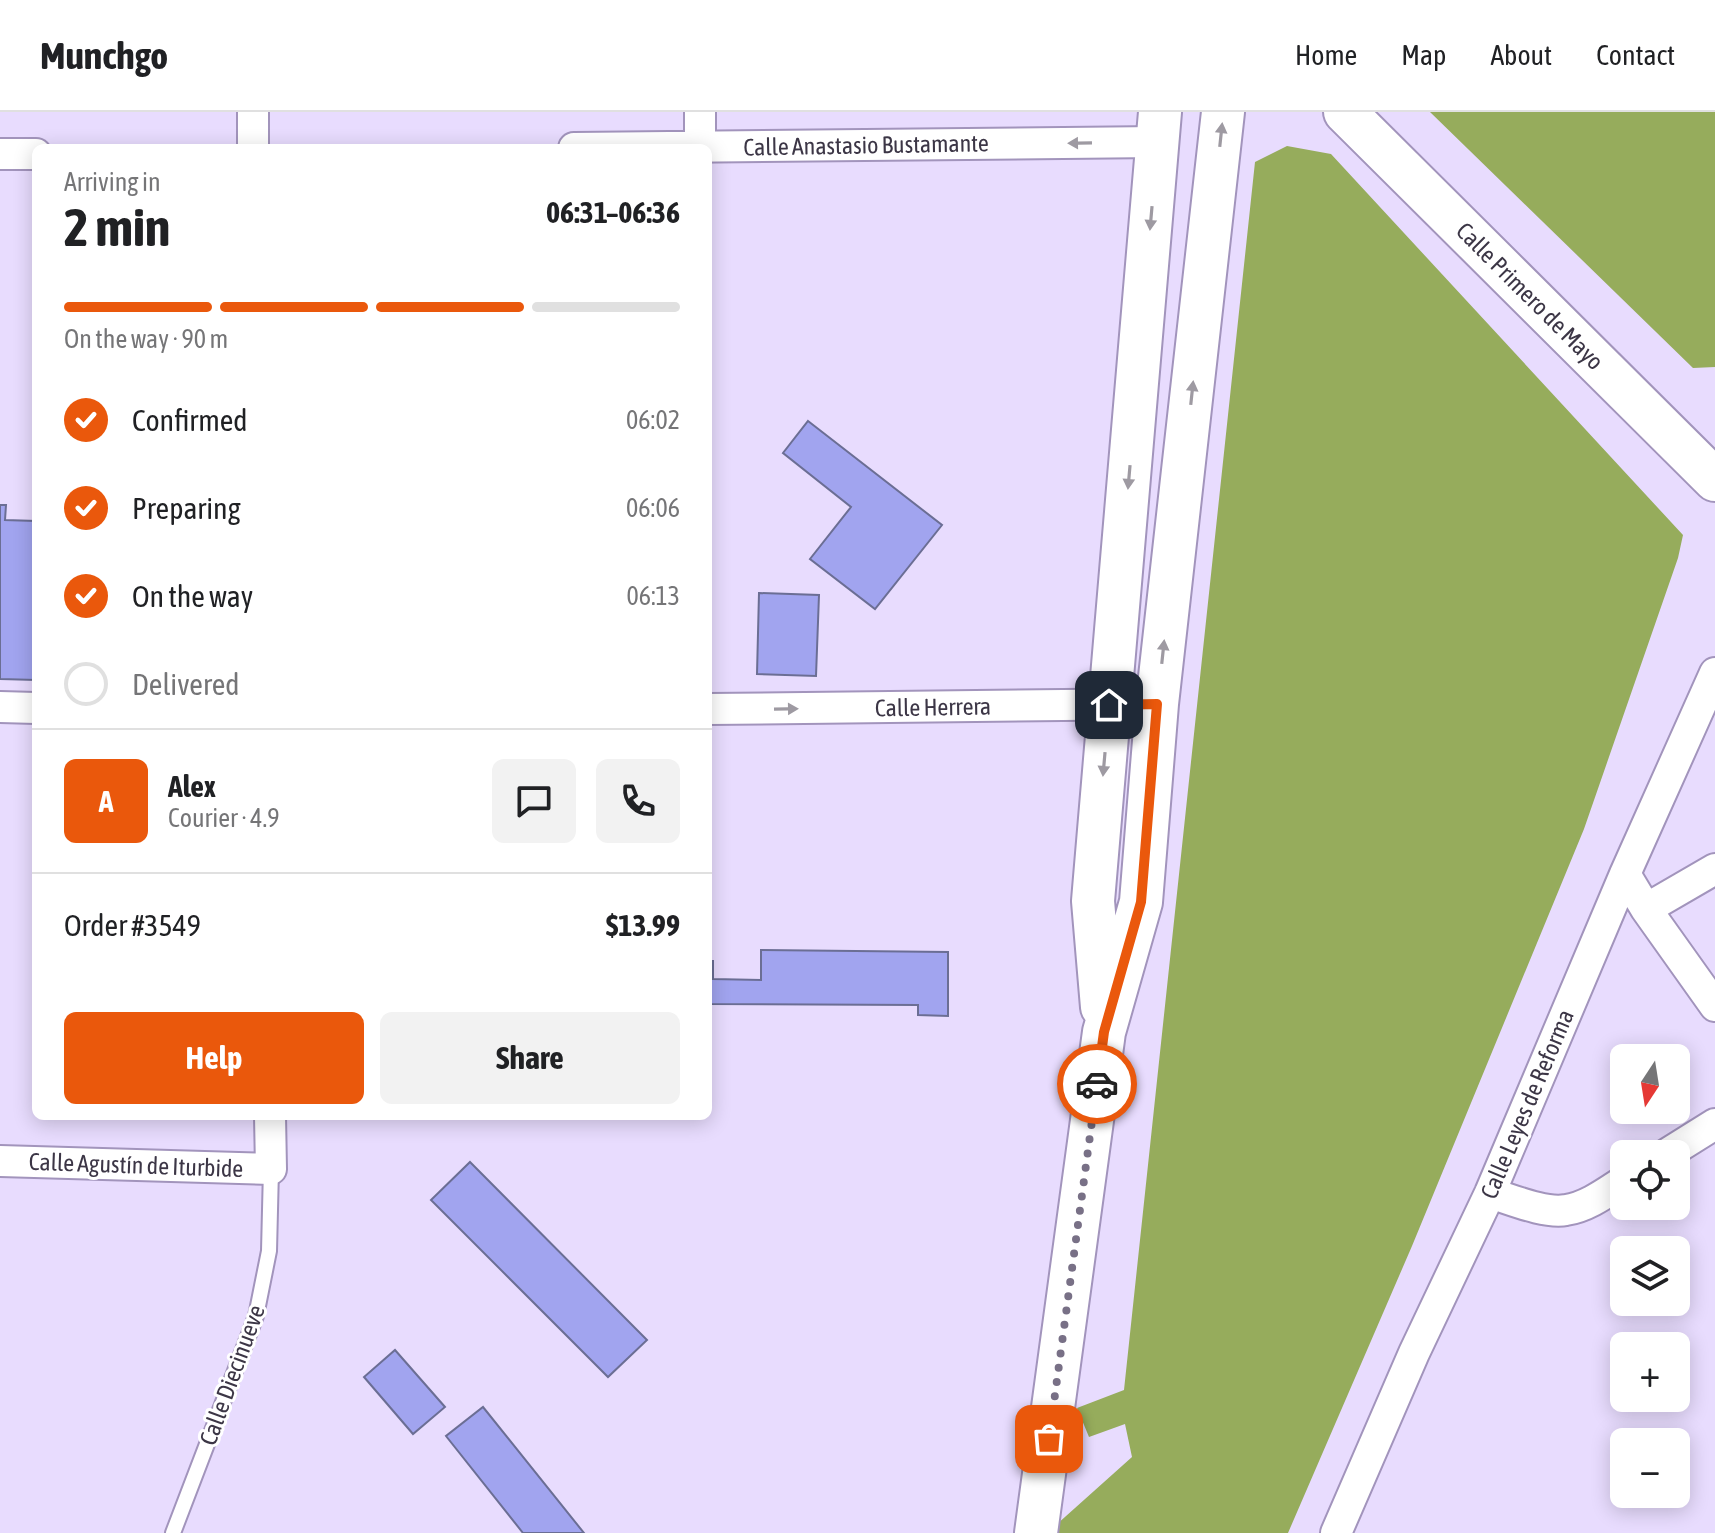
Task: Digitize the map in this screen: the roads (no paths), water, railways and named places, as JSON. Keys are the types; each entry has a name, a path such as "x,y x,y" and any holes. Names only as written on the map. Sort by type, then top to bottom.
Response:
{"main road":[{"path":"1036,1533 1104,1032 1141,902 1157,704 1223,112"},
{"name":"Calle Primero de Mayo","path":"1345,112 1715,480"},
{"path":"1104,1032 1093,901 1159,127"}],"street":[{"path":"253,112 253,144"},
{"path":"700,112 700,144"},
{"name":"Calle Anastasio Bustamante","path":"712,146 1159,127"},
{"path":"0,154 32,154"},
{"name":"Calle Leyes de Reforma","path":"1336,1533 1414,1353 1490,1193 1625,874 1715,673"},
{"name":"Calle Herrera","path":"712,709 1157,704"},
{"path":"0,707 32,708"},
{"path":"1646,909 1715,869"},
{"path":"1625,874 1715,1006"},
{"name":"Calle Diecinueve","path":"270,1120 271,1169"},
{"path":"1689,1140 1715,1124"},
{"name":"Calle Agustín de Iturbide","path":"0,1161 271,1169"},
{"path":"1490,1193 1532,1206 1565,1211 1610,1190"}],"lane":[{"name":"Calle Diecinueve","path":"173,1533 256,1316 269,1251 271,1169"}]}
